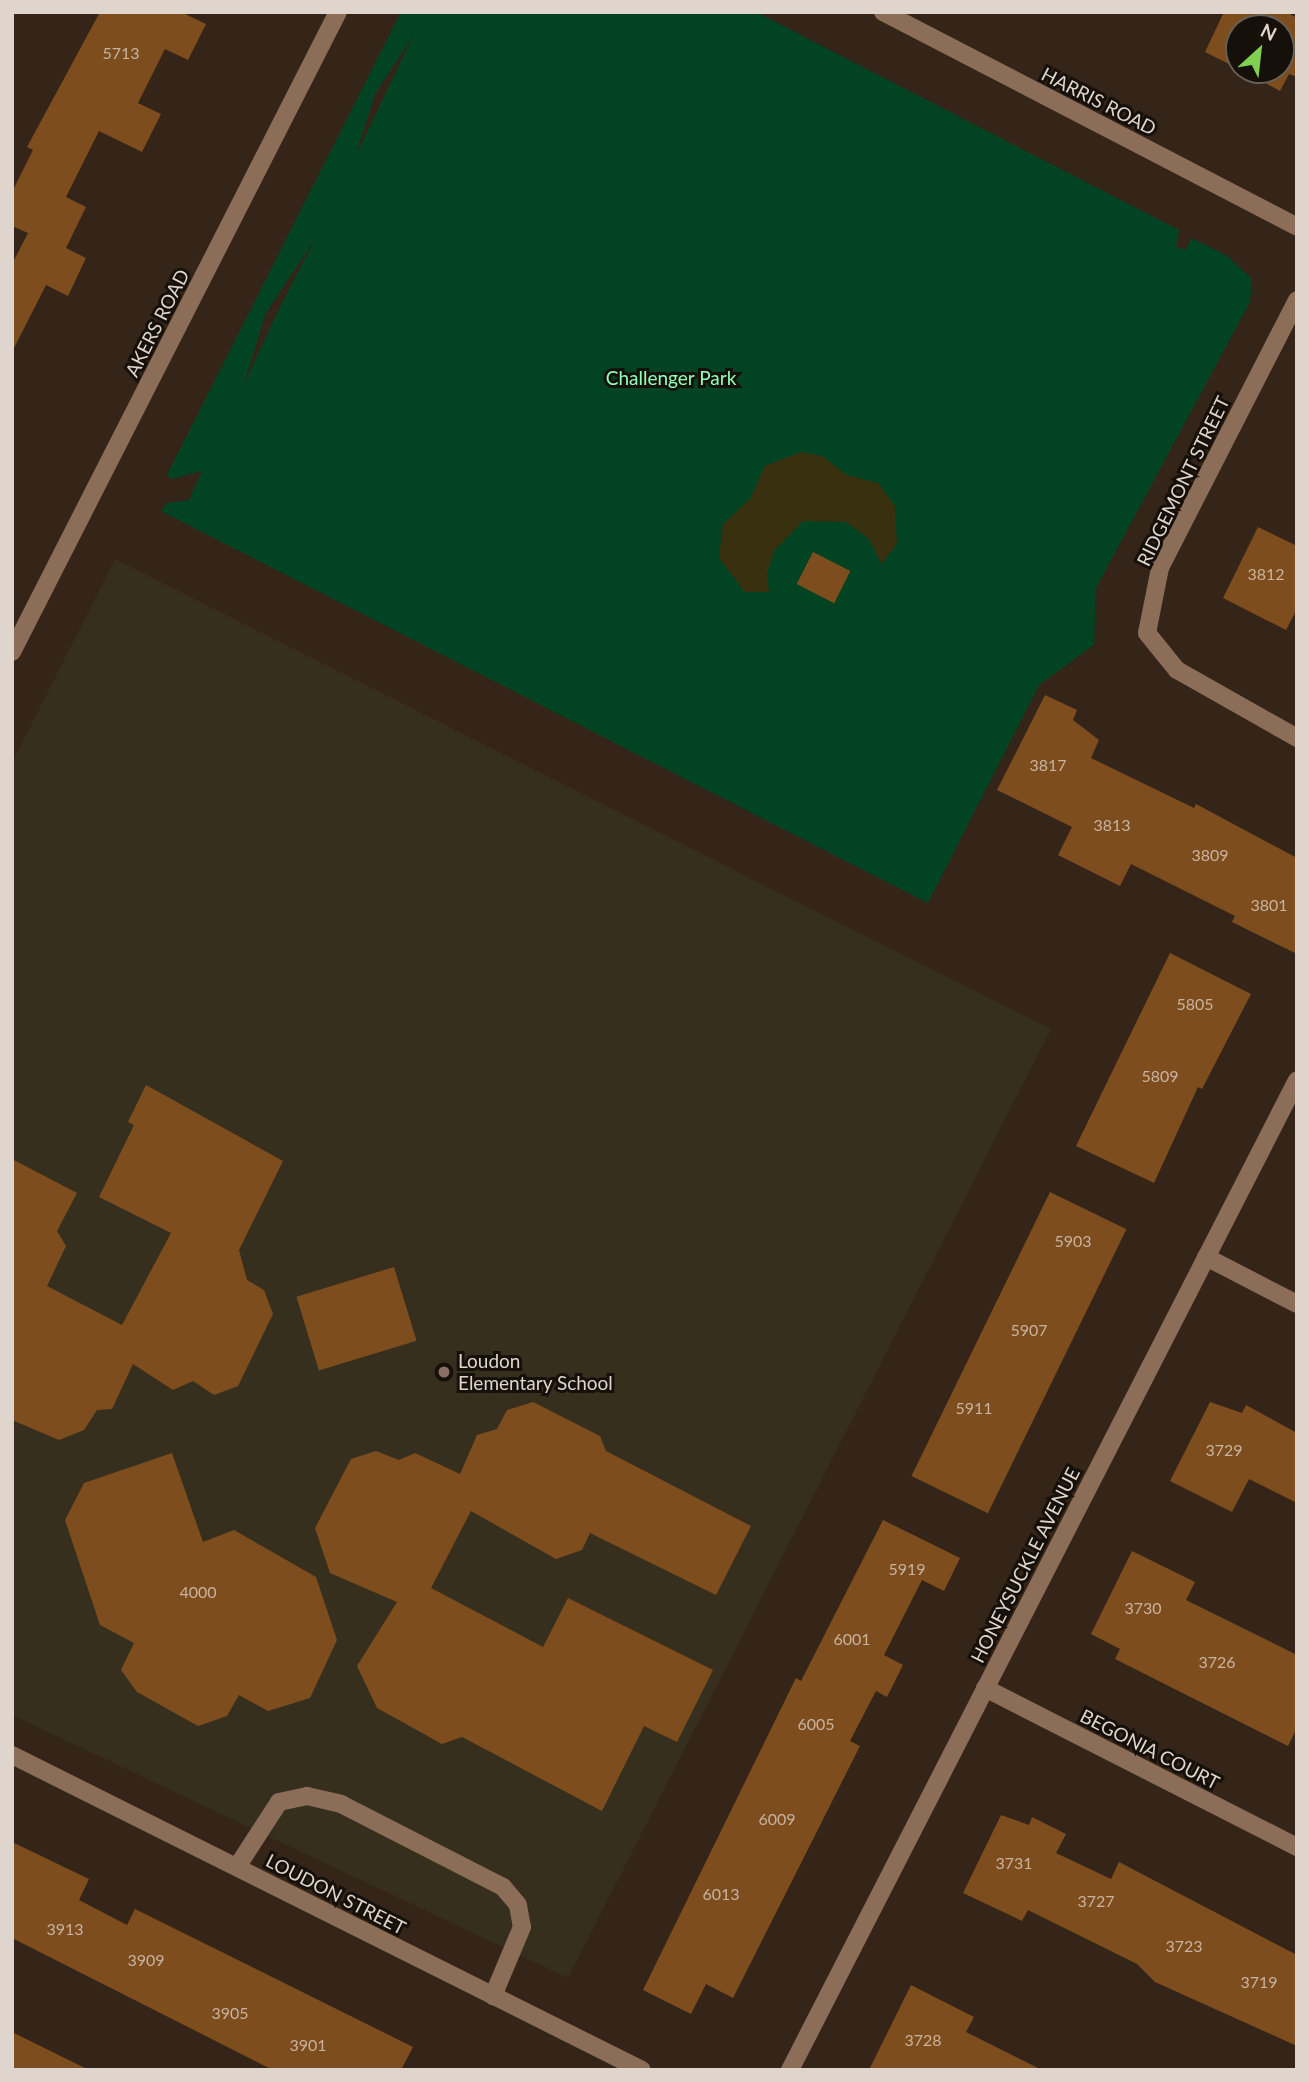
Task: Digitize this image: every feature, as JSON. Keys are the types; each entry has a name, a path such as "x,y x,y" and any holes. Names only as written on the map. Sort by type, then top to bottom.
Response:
{"street":[{"name":"AKERS ROAD","path":"12,652 338,12"},
{"name":"HARRIS ROAD","path":"883,12 1297,227"},
{"name":"RIDGEMONT STREET","path":"1297,300 1160,568 1147,633 1177,670 1297,738"},
{"name":"HONEYSUCKLE AVENUE","path":"790,2070 1297,1080"},
{"path":"1206,1257 1297,1304"},
{"name":"BEGONIA COURT","path":"985,1688 1297,1847"},
{"name":"LOUDON STREET","path":"12,1755 642,2070"},
{"path":"237,1867 279,1802 307,1796 341,1804 503,1887 518,1905 522,1927 493,1996"}],"shaded area":[{"name":"Loudon Elementary School","path":"115,559 1051,1029 568,1978 12,1715 12,763"}],"green space":[{"name":"Challenger Park","path":"401,12 756,12 1179,230 1176,246 1185,250 1192,238 1227,256 1252,279 1250,302 1096,588 1094,645 1039,685 928,903 161,511 167,503 189,500 202,471 172,479 167,475","holes":["413,36 358,151 357,151 375,94","315,239 277,313 244,384 266,313"]}],"sand":[{"path":"801,452 822,456 847,475 878,483 895,506 897,544 881,564 869,539 846,522 803,521 774,551 767,573 769,592 745,592 719,558 723,524 750,499 765,466"}],"building":[{"path":"100,12 181,12 206,24 188,60 165,49 138,103 161,114 142,152 99,131 66,197 86,207 66,248 86,258 68,296 46,285 12,352 12,264 28,233 12,226 12,192 33,150 27,147"},
{"path":"1224,12 1290,14 1225,14 1225,62 1205,52"},
{"path":"1295,17 1297,18 1297,77 1295,76"},
{"path":"1267,84 1284,84 1280,91"},
{"path":"1258,527 1297,546 1297,609 1286,630 1223,598"},
{"path":"813,552 850,571 834,603 797,584"},
{"path":"1045,695 1077,710 1073,720 1099,740 1091,758 1194,808 1196,804 1297,858 1297,954 1232,922 1235,916 1131,864 1120,886 1058,855 1072,827 997,790"},
{"path":"1170,953 1251,994 1202,1089 1198,1087 1154,1183 1076,1146"},
{"path":"146,1085 283,1161 239,1250 247,1280 264,1290 273,1314 238,1386 214,1395 193,1381 173,1390 133,1364 112,1409 97,1410 84,1430 59,1440 12,1420 12,1159 77,1193 57,1231 66,1246 47,1286 122,1325 171,1233 99,1197 134,1125 128,1122"},
{"path":"1050,1192 1126,1229 988,1513 911,1476"},
{"path":"394,1267 417,1341 319,1370 296,1297"},
{"path":"533,1402 600,1436 606,1451 751,1526 716,1595 590,1533 582,1550 556,1559 471,1511 431,1588 543,1647 568,1598 713,1670 677,1742 644,1726 602,1811 462,1737 442,1744 377,1708 357,1666 397,1602 330,1573 315,1528 351,1459 376,1451 399,1460 415,1453 460,1474 477,1435 497,1429 507,1410"},
{"path":"1210,1402 1242,1413 1246,1405 1297,1433 1297,1503 1249,1479 1232,1512 1170,1481"},
{"path":"172,1453 203,1542 234,1530 316,1577 337,1640 310,1698 268,1711 239,1695 227,1716 198,1726 137,1692 121,1670 134,1643 100,1625 65,1520 84,1483"},
{"path":"883,1520 960,1558 944,1591 922,1580 884,1655 903,1665 887,1697 876,1691 850,1741 860,1746 733,1998 706,1984 691,2014 643,1990 796,1678 801,1681"},
{"path":"1132,1551 1195,1582 1186,1600 1297,1655 1297,1728 1288,1746 1115,1659 1120,1649 1091,1634"},
{"path":"1001,1815 1029,1825 1032,1817 1066,1834 1056,1853 1111,1879 1119,1862 1297,1955 1297,2046 1155,1982 1137,1964 1028,1910 1022,1921 963,1893"},
{"path":"12,1842 89,1879 79,1900 127,1925 135,1909 413,2047 401,2070 273,2070 12,1938"},
{"path":"911,1985 974,2017 966,2032 1042,2070 869,2070"},
{"path":"12,2032 89,2070 12,2070"}],"place":[{"name":"Loudon Elementary School","path":"444,1372"}]}
